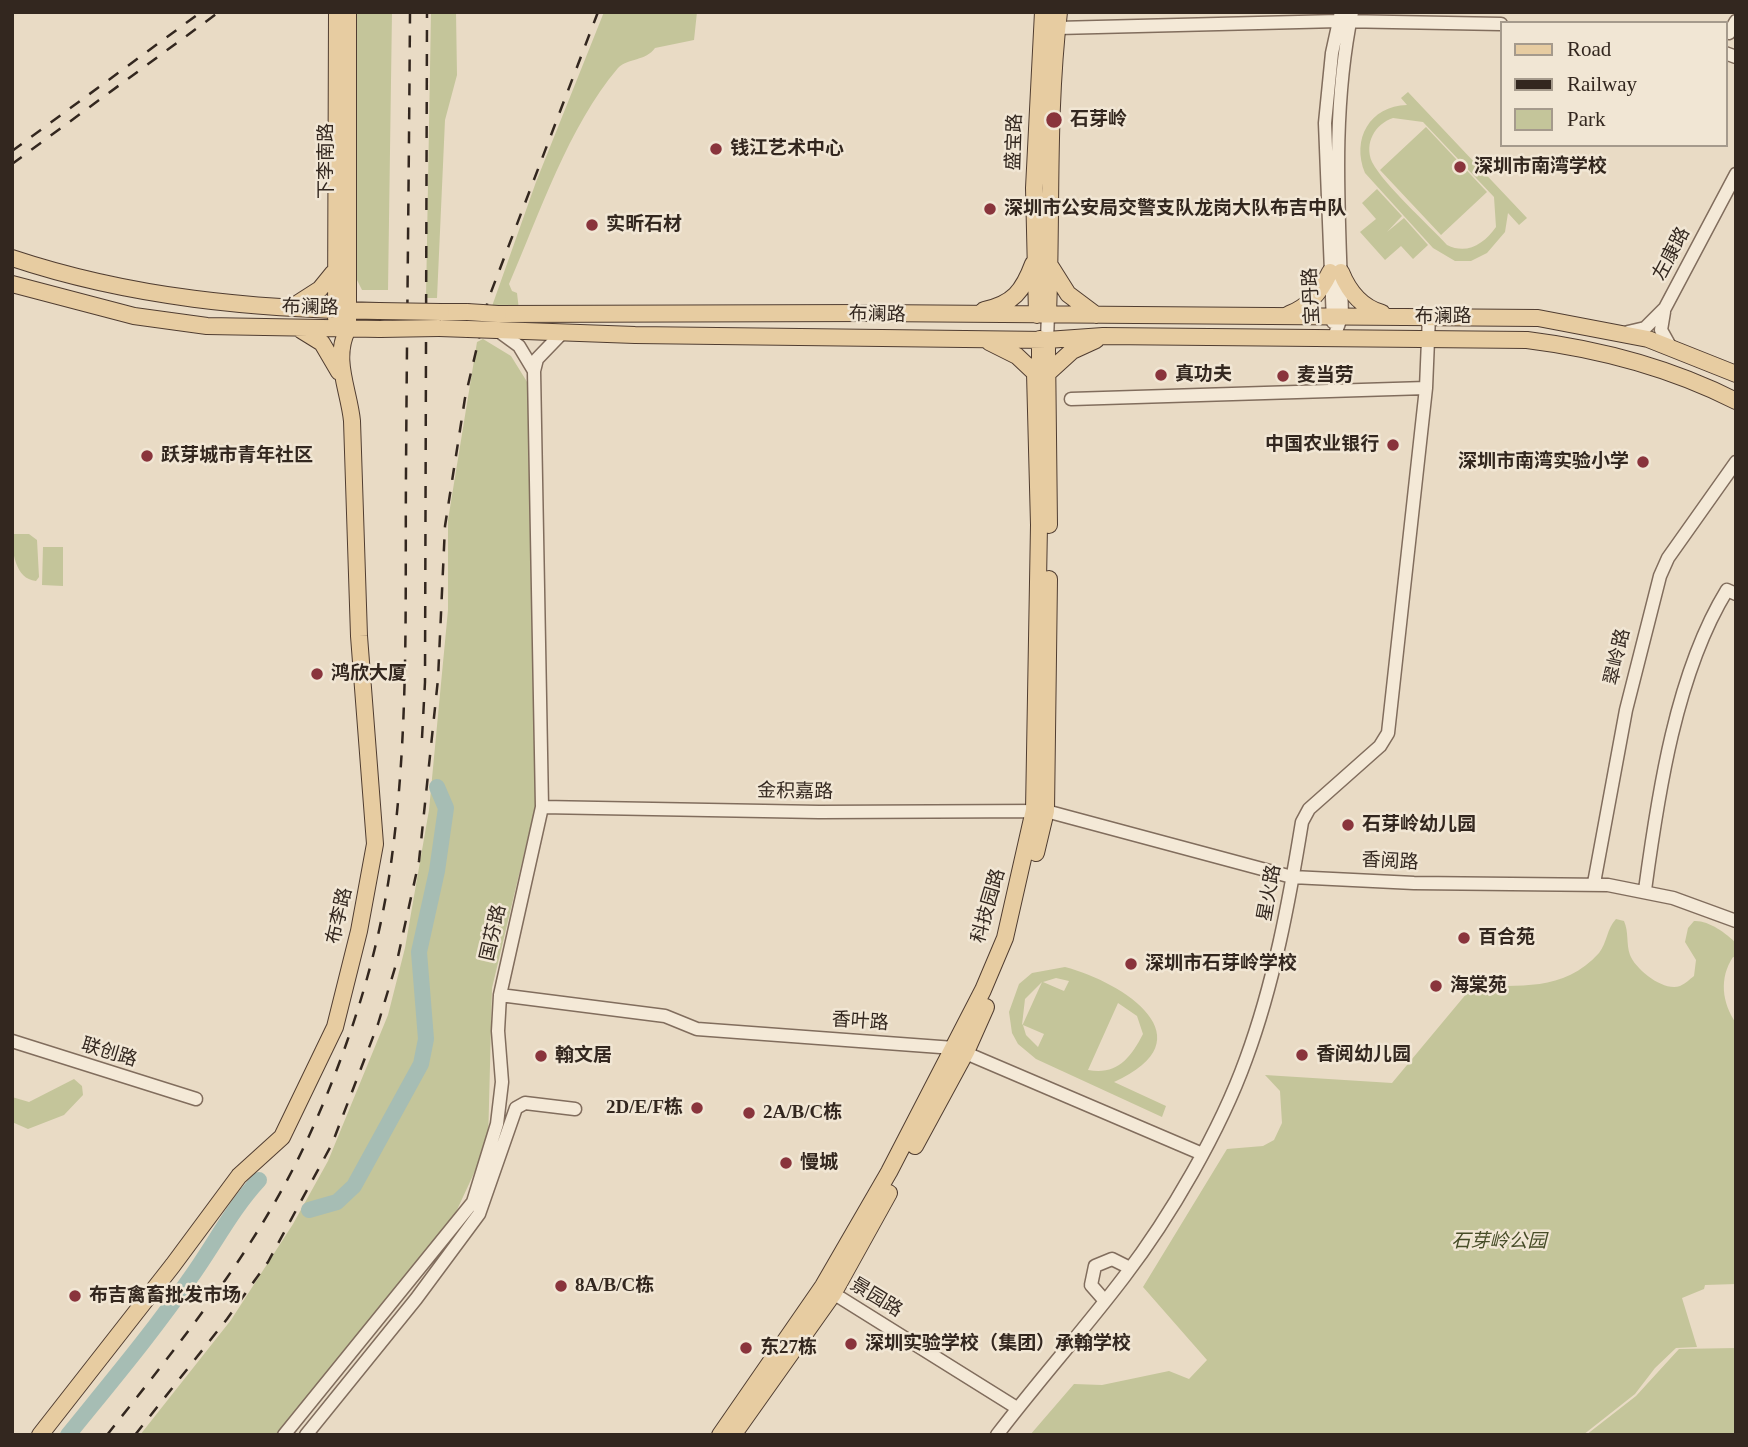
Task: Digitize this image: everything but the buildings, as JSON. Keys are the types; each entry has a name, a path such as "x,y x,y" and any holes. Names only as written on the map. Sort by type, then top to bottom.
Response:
{"main road":[{"name":"下李南路","path":"337,12 333,273 341,310"},
{"name":"下李南路","path":"341,310 348,12"},
{"name":"盛宝路","path":"1043,12 1034,188 1043,257"},
{"name":"盛宝路","path":"1043,315 1043,257 1058,20"},
{"path":"960,316 997,307 1015,298 1043,257 1062,288 1096,315"},
{"name":"布澜路","path":"12,258 128,291 291,307 379,311 440,320 497,322 563,332 1043,340 1103,336 1494,338 1577,346 1642,364 1736,401"},
{"path":"1284,315 1307,304 1335,272 1363,304 1387,315"},
{"path":"291,307 320,289 333,273"},
{"name":"布澜路","path":"12,284 134,316 207,326 342,334 440,320"},
{"name":"布李路","path":"40,1435 173,1265 239,1175 282,1138 335,1027 359,931 375,844 359,636 352,421 342,378 341,310"},
{"name":"布澜路","path":"497,322 869,313 960,316 1387,315 1538,318 1624,333 1736,374"},
{"path":"989,316 982,337 1042,372 1072,351 1103,336"},
{"path":"299,330 322,343 342,378"},
{"name":"科技园路","path":"733,1435 828,1290 889,1172 960,1050 1005,938 1040,810 1039,525 1043,340"},
{"name":"科技园路","path":"720,1435 828,1290"}],"street":[{"path":"1058,20 1346,17 1500,24"},
{"name":"宝丹路","path":"1334,337 1337,315 1337,125 1346,17"},
{"name":"左康路","path":"1624,333 1644,328 1665,308 1736,174"},
{"path":"1665,308 1661,330 1671,348"},
{"name":"科技园路","path":"1043,315 1043,340"},
{"name":"星火路","path":"997,1435 1105,1301 1164,1219 1200,1153 1246,1058 1275,964 1302,821 1309,809 1380,746 1388,733 1426,388 1429,316"},
{"path":"497,322 519,346 534,371"},
{"path":"534,371 537,359 563,332"},
{"name":"国芬路","path":"284,1435 473,1202 497,1124 502,1082 498,1031 500,995 542,807 534,371"},
{"path":"1071,399 1426,388"},
{"name":"翠岭路","path":"1594,883 1626,710 1660,576 1668,558 1736,462"},
{"path":"1645,890 1667,764 1694,656 1711,616 1727,590 1736,594"},
{"name":"金积嘉路","path":"542,807 819,813 1040,810"},
{"name":"香阅路","path":"1040,810 1292,877 1414,883 1594,883 1645,890 1736,921"},
{"name":"香叶路","path":"500,995 665,1016 697,1029 960,1050 1200,1153"},
{"name":"联创路","path":"12,1041 196,1099"},
{"path":"306,1435 416,1299 479,1214 516,1108 525,1103 575,1109"},
{"path":"1105,1301 1091,1284 1095,1266 1112,1259 1130,1268"},
{"name":"景园路","path":"828,1290 1017,1408"}],"green space":[{"path":"353,12 392,12 388,290 362,290 349,264"},
{"path":"431,12 456,12 457,75 445,120 437,298 426,298"},
{"path":"604,12 697,12 694,40 655,48 647,55 622,65 600,91 556,172 509,284 512,291 517,293 519,310 491,309 536,182"},
{"path":"1408,92 1527,218 1519,225 1508,213 1505,232 1487,253 1471,261 1455,261 1433,248 1365,173 1360,148 1362,137 1374,118 1383,111 1407,105 1401,98","holes":["1393,118 1423,122 1494,197 1496,227 1475,246 1461,249 1447,245 1396,193 1372,162 1370,141 1381,125"]},
{"path":"1426,127 1487,192 1441,235 1380,170"},
{"path":"1377,189 1402,216 1387,232 1404,218 1428,245 1413,259 1401,246 1385,260 1360,232 1376,219 1362,203"},
{"path":"483,339 511,356 529,385 537,799 492,988 488,1143 450,1225 276,1435 140,1435 231,1320 293,1224 328,1161 388,1015 405,948 429,810 448,610 448,520 477,342"},
{"path":"12,534 29,534 37,540 39,577 36,581 29,579 19,570 14,556"},
{"path":"43,547 63,547 63,586 42,585"},
{"name":"石芽岭公园","path":"1616,919 1624,921 1633,961 1644,973 1666,986 1680,986 1694,976 1696,960 1685,942 1688,928 1694,921 1711,925 1736,943 1736,958 1733,957 1726,973 1724,990 1725,999 1736,1023 1736,1284 1705,1285 1704,1289 1682,1298 1697,1347 1676,1348 1655,1368 1635,1394 1583,1435 1030,1435 1074,1384 1102,1385 1169,1371 1189,1379 1207,1360 1143,1287 1227,1149 1263,1146 1274,1140 1282,1123 1280,1091 1265,1075 1392,1083 1472,987 1540,984 1571,975 1599,953"},
{"path":"1065,967 1088,975 1132,999 1148,1014 1157,1031 1155,1048 1142,1065 1114,1082 1166,1106 1162,1117 1036,1059 1018,1044 1012,1033 1009,1012 1019,984 1032,973","holes":["1056,978 1069,981 1064,991 1043,982","1042,982 1022,1025 1025,999","1118,1003 1137,1016 1143,1034 1128,1058 1115,1067 1088,1070","1023,1025 1044,1034 1038,1047 1026,1035"]},
{"path":"74,1079 82,1086 83,1095 64,1115 28,1129 12,1122 12,1097 29,1102"},
{"path":"1736,1348 1736,1435 1586,1435 1636,1396 1679,1349"}],"waterway":[{"path":"309,1210 337,1202 354,1186 421,1064 426,1039 419,952 437,871 446,808 437,787"},
{"path":"68,1435 162,1318 240,1203 259,1180"}],"railway":[{"path":"12,151 201,12"},
{"path":"12,164 219,12"},
{"path":"107,1435 217,1292 289,1177 324,1103 350,1034 380,928 392,856 404,712 410,12"},
{"path":"422,738 425,682 427,12"},
{"path":"135,1435 227,1319 268,1262 332,1144 378,1024 397,961 419,861 438,679 445,526 465,398 488,300 598,12"}],"place":[{"name":"石芽岭","path":"1054,120"},
{"name":"钱江艺术中心","path":"716,149"},
{"name":"深圳市南湾学校","path":"1460,167"},
{"name":"深圳市公安局交警支队龙岗大队布吉中队","path":"990,209"},
{"name":"实昕石材","path":"592,225"},
{"name":"真功夫","path":"1161,375"},
{"name":"麦当劳","path":"1283,376"},
{"name":"中国农业银行","path":"1393,445"},
{"name":"跃芽城市青年社区","path":"147,456"},
{"name":"深圳市南湾实验小学","path":"1643,462"},
{"name":"鸿欣大厦","path":"317,674"},
{"name":"石芽岭幼儿园","path":"1348,825"},
{"name":"百合苑","path":"1464,938"},
{"name":"深圳市石芽岭学校","path":"1131,964"},
{"name":"海棠苑","path":"1436,986"},
{"name":"香阅幼儿园","path":"1302,1055"},
{"name":"翰文居","path":"541,1056"},
{"name":"2D/E/F栋","path":"697,1108"},
{"name":"2A/B/C栋","path":"749,1113"},
{"name":"慢城","path":"786,1163"},
{"name":"8A/B/C栋","path":"561,1286"},
{"name":"布吉禽畜批发市场","path":"75,1296"},
{"name":"深圳实验学校（集团）承翰学校","path":"851,1344"},
{"name":"东27栋","path":"746,1348"}]}
